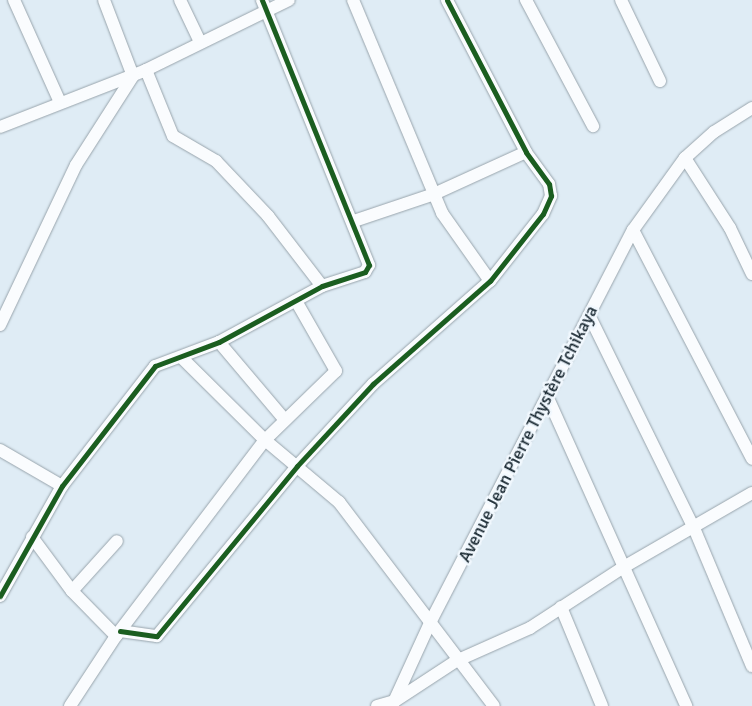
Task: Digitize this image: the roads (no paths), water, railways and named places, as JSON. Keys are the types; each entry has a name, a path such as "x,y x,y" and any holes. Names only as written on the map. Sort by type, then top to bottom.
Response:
{"street":[{"path":"14,0 60,100"},
{"path":"104,0 133,76"},
{"path":"180,0 200,42"},
{"path":"0,127 60,100 133,76 200,42 264,5 289,0"},
{"path":"353,0 434,194 461,246 490,281"},
{"path":"32,537 72,592 118,634 157,636 297,466 374,384 490,281 516,254 551,196 549,184 526,152 447,0"},
{"path":"526,0 593,126"},
{"path":"621,0 660,81"},
{"path":"0,596 62,486 155,366 219,342 322,286 365,272 369,265 354,220 264,5"},
{"path":"146,70 173,136 216,161 268,216 322,286"},
{"path":"0,325 76,165 133,76"},
{"name":"Avenue Jean Pierre Thystère Tchikaya","path":"394,703 431,621 633,230 675,168 684,158 714,132 752,108"},
{"path":"354,220 434,194 526,152"},
{"path":"684,158 730,228 752,274"},
{"path":"633,230 752,459"},
{"path":"70,706 118,634 266,440 336,366 296,301"},
{"path":"589,315 694,528 752,666"},
{"path":"219,342 285,420"},
{"path":"181,357 266,440 339,502 431,621 456,661 494,706"},
{"path":"547,396 622,568 686,706"},
{"path":"2,455 62,486"},
{"path":"376,706 394,703 456,661 530,628 622,568 752,493"},
{"path":"72,592 118,541"},
{"path":"561,607 602,706"}]}
